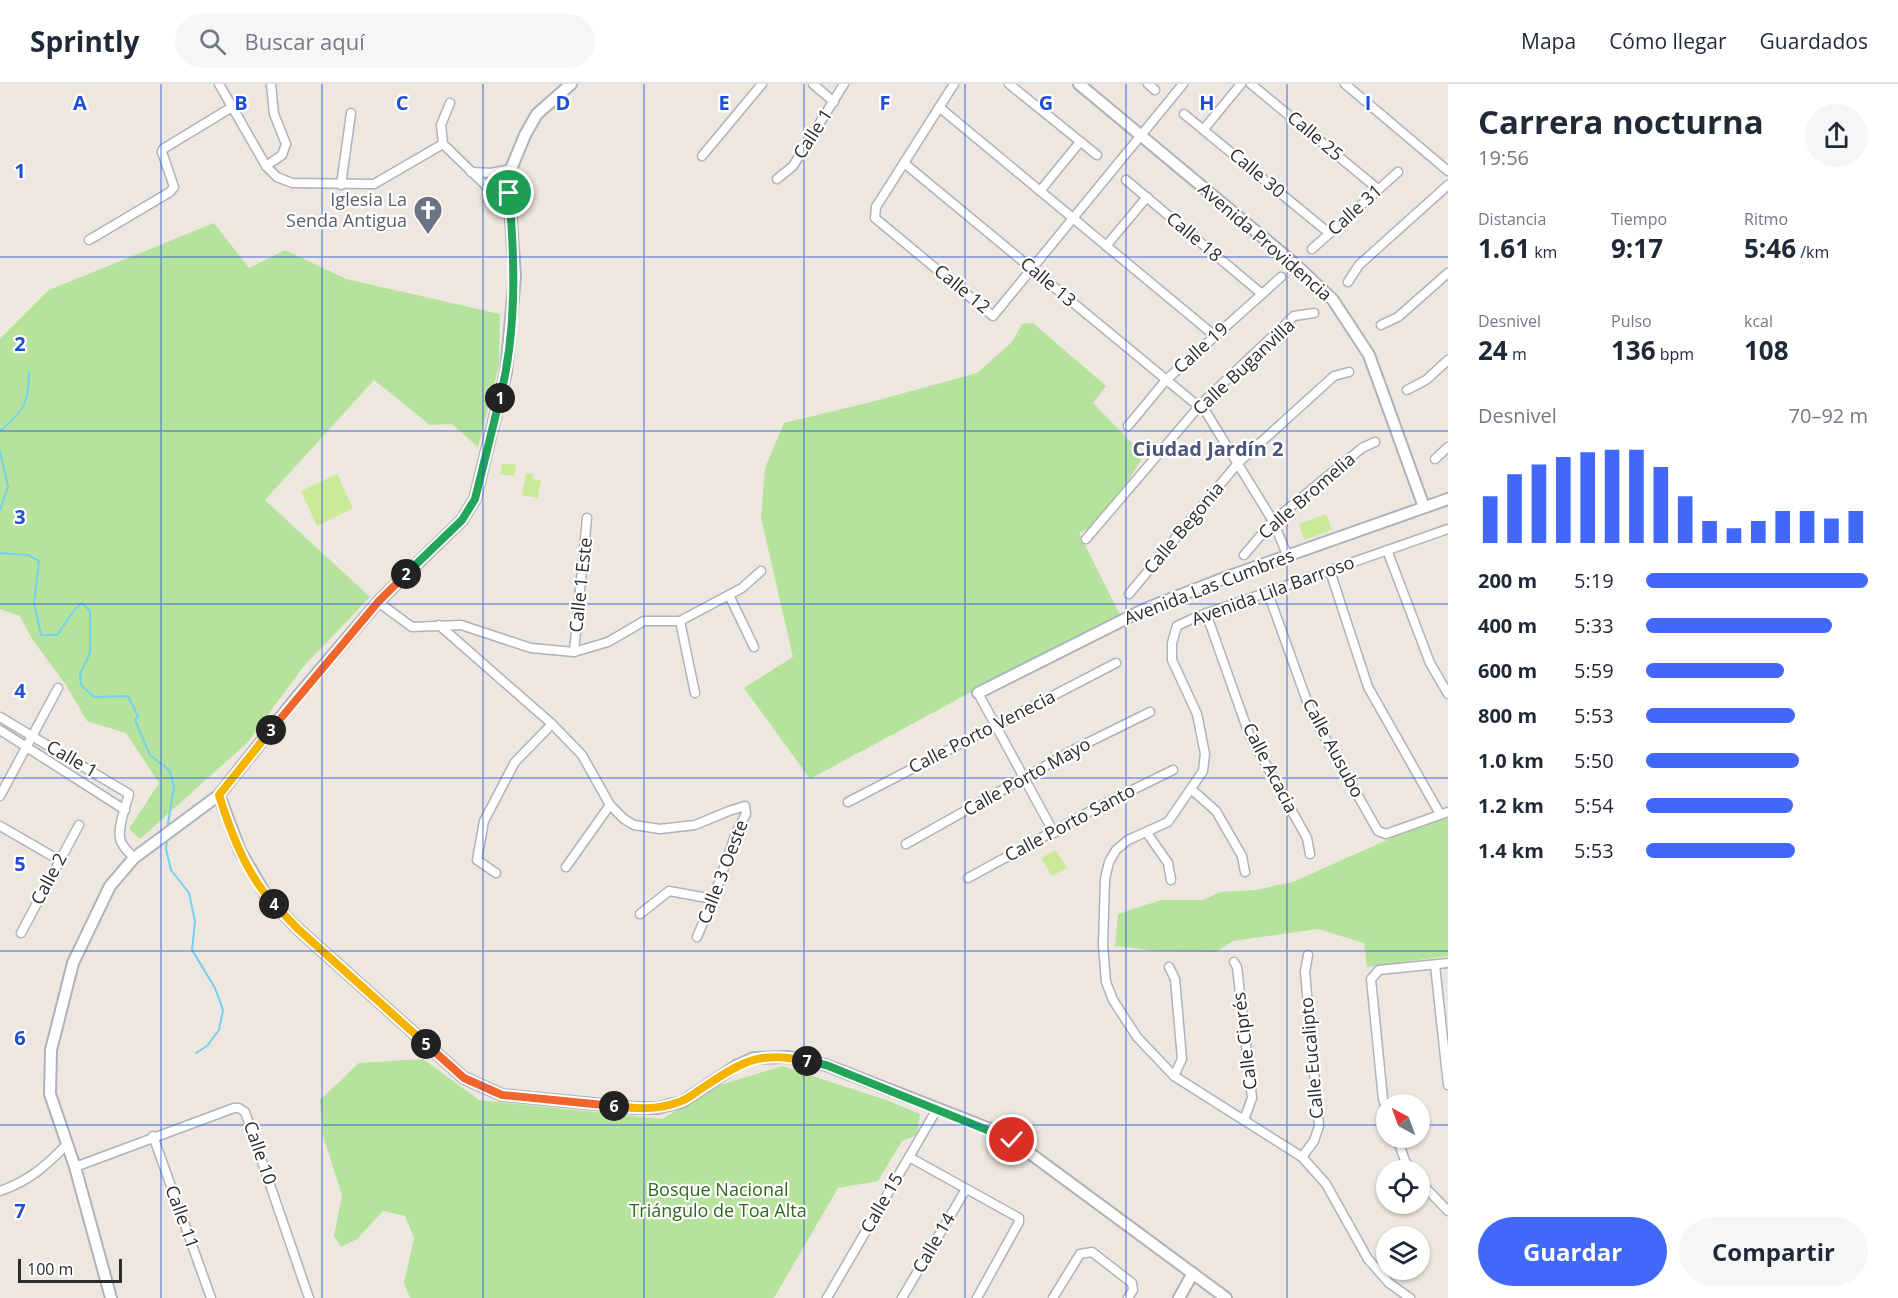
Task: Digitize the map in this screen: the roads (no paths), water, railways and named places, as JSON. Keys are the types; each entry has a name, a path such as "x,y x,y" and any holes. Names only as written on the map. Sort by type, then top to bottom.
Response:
{"street":[{"path":"219,84 266,166 277,177 292,183 374,184 443,144"},
{"path":"266,166 282,155 286,144 274,114 271,84"},
{"path":"111,1298 75,1167 50,1094 51,1050 64,991 73,963 110,886 134,858 219,795 296,698 378,602 462,520 475,499 506,372 515,276 509,193 513,164 537,114 571,84"},
{"path":"702,156 762,84"},
{"path":"813,84 834,102"},
{"name":"Calle 1","path":"777,179 793,166 843,84"},
{"name":"Calle 12","path":"954,84 876,207 875,218 993,316 1183,84"},
{"path":"1009,84 1098,155"},
{"name":"Avenida Providencia","path":"1078,84 1295,264 1333,300 1369,355 1424,507"},
{"path":"1204,129 1241,84"},
{"name":"Calle 25","path":"1251,84 1378,189"},
{"path":"1345,84 1448,171"},
{"path":"450,103 441,125 443,144 511,210"},
{"path":"89,240 170,192 174,187 163,149 232,107"},
{"path":"939,107 1215,336"},
{"path":"342,185 351,112"},
{"name":"Calle 30","path":"1184,114 1329,233"},
{"path":"1040,191 1080,142"},
{"name":"Calle 13","path":"904,163 1192,401"},
{"path":"470,172 490,173 513,164"},
{"name":"Calle 31","path":"1312,249 1398,172"},
{"name":"Calle 18","path":"1126,180 1262,294"},
{"path":"1348,282 1359,265 1448,185"},
{"path":"1106,246 1147,197"},
{"path":"1381,325 1398,317 1448,273"},
{"name":"Calle 19","path":"1128,426 1166,380 1281,277"},
{"name":"Calle Buganvilla","path":"1086,539 1201,404 1294,316 1314,313"},
{"path":"1407,390 1426,380 1448,360"},
{"name":"Calle Begonia","path":"1129,594 1238,462 1334,376 1349,372"},
{"path":"1201,404 1273,521 1288,557"},
{"name":"Calle Bromelia","path":"1244,555 1273,521 1362,448 1375,442"},
{"path":"1435,459 1448,447"},
{"name":"Avenida Las Cumbres","path":"978,693 1144,609 1227,577 1448,499"},
{"name":"Calle 1 Este","path":"574,652 587,518"},
{"name":"Avenida Lila Barroso","path":"1410,1298 1389,1283 1368,1259 1326,1184 1302,1157 1174,1076 1137,1037 1113,1000 1106,982 1103,945 1105,879 1109,862 1116,850 1128,840 1168,822 1203,771 1205,754 1197,714 1172,660 1172,643 1177,626 1448,529"},
{"path":"1387,550 1430,663 1448,694"},
{"path":"378,602 412,627 461,625 531,648 574,652 608,642 644,621 680,621 742,588 761,571"},
{"path":"1330,571 1368,687 1444,813"},
{"name":"Calle Ausubo","path":"1268,592 1312,715 1378,831 1386,834 1444,813"},
{"path":"729,595 754,647"},
{"name":"Calle Acacia","path":"1206,614 1249,734 1307,838 1310,854"},
{"path":"680,621 695,693"},
{"path":"439,625 552,724 582,755 610,805 566,867"},
{"name":"Calle Porto Venecia","path":"848,802 1116,663"},
{"path":"0,796 57,688"},
{"path":"978,693 1054,833"},
{"name":"Calle Porto Mayo","path":"906,844 1077,748 1150,712"},
{"name":"Calle 1","path":"0,717 129,794 120,838 123,846 134,858"},
{"path":"496,873 477,860 484,821 515,762 552,724"},
{"name":"Calle 1","path":"0,730 125,810"},
{"name":"Calle Porto Santo","path":"968,878 1096,808 1173,770"},
{"path":"1191,789 1216,811 1242,856 1245,872"},
{"path":"219,795 240,852 267,897 298,929 464,1078 502,1095 635,1108 657,1108 682,1102 735,1066 754,1058 788,1057 826,1065 1012,1140 1226,1298"},
{"name":"Calle 3 Oeste","path":"610,805 634,825 660,829 695,825 745,806 746,814 736,833 697,937"},
{"name":"Calle 2","path":"21,933 79,825"},
{"path":"0,826 59,860"},
{"path":"1147,833 1168,864 1171,880"},
{"path":"640,914 669,891 713,899"},
{"name":"Calle Eucalipto","path":"1302,1157 1314,1141 1319,1126 1305,972 1308,956"},
{"name":"Calle Ciprés","path":"1234,962 1237,967 1252,1098 1244,1120"},
{"path":"1382,1094 1371,979 1379,970 1448,963"},
{"path":"1435,964 1448,1085"},
{"path":"1169,967 1175,979 1182,1059 1174,1076"},
{"name":"Calle 10","path":"75,1167 153,1136 239,1108 245,1112 309,1298"},
{"name":"Calle 15","path":"827,1298 937,1109"},
{"name":"Calle 11","path":"153,1136 211,1298"},
{"path":"0,1191 20,1185 49,1164 67,1144"},
{"path":"909,1157 1017,1215 1019,1222 977,1298"},
{"name":"Calle 14","path":"902,1298 966,1189"},
{"path":"1430,1192 1448,1211"},
{"path":"1053,1298 1080,1254 1092,1252 1132,1283 1133,1290 1128,1298"},
{"path":"1179,1298 1193,1273"}],"waterway":[{"path":"0,431 24,406 28,392 29,372"},
{"path":"0,451 8,487 0,510"},
{"path":"0,553 28,555 39,561 34,603 41,635 57,635 71,614 82,603 90,611 90,653 80,674 81,685 94,697 128,696 138,716 135,720 150,755 170,771 174,787 167,830"},
{"path":"167,838 166,849 171,870 189,893 195,921 192,950 215,988 223,1010 219,1030 207,1046 196,1053"}],"place":[{"name":"Iglesia La Senda Antigua","path":"428,236"}],"district":[{"name":"Ciudad Jardín 2","path":"1208,449"}],"park label":[{"name":"Bosque Nacional Triángulo de Toa Alta","path":"718,1200"}]}
